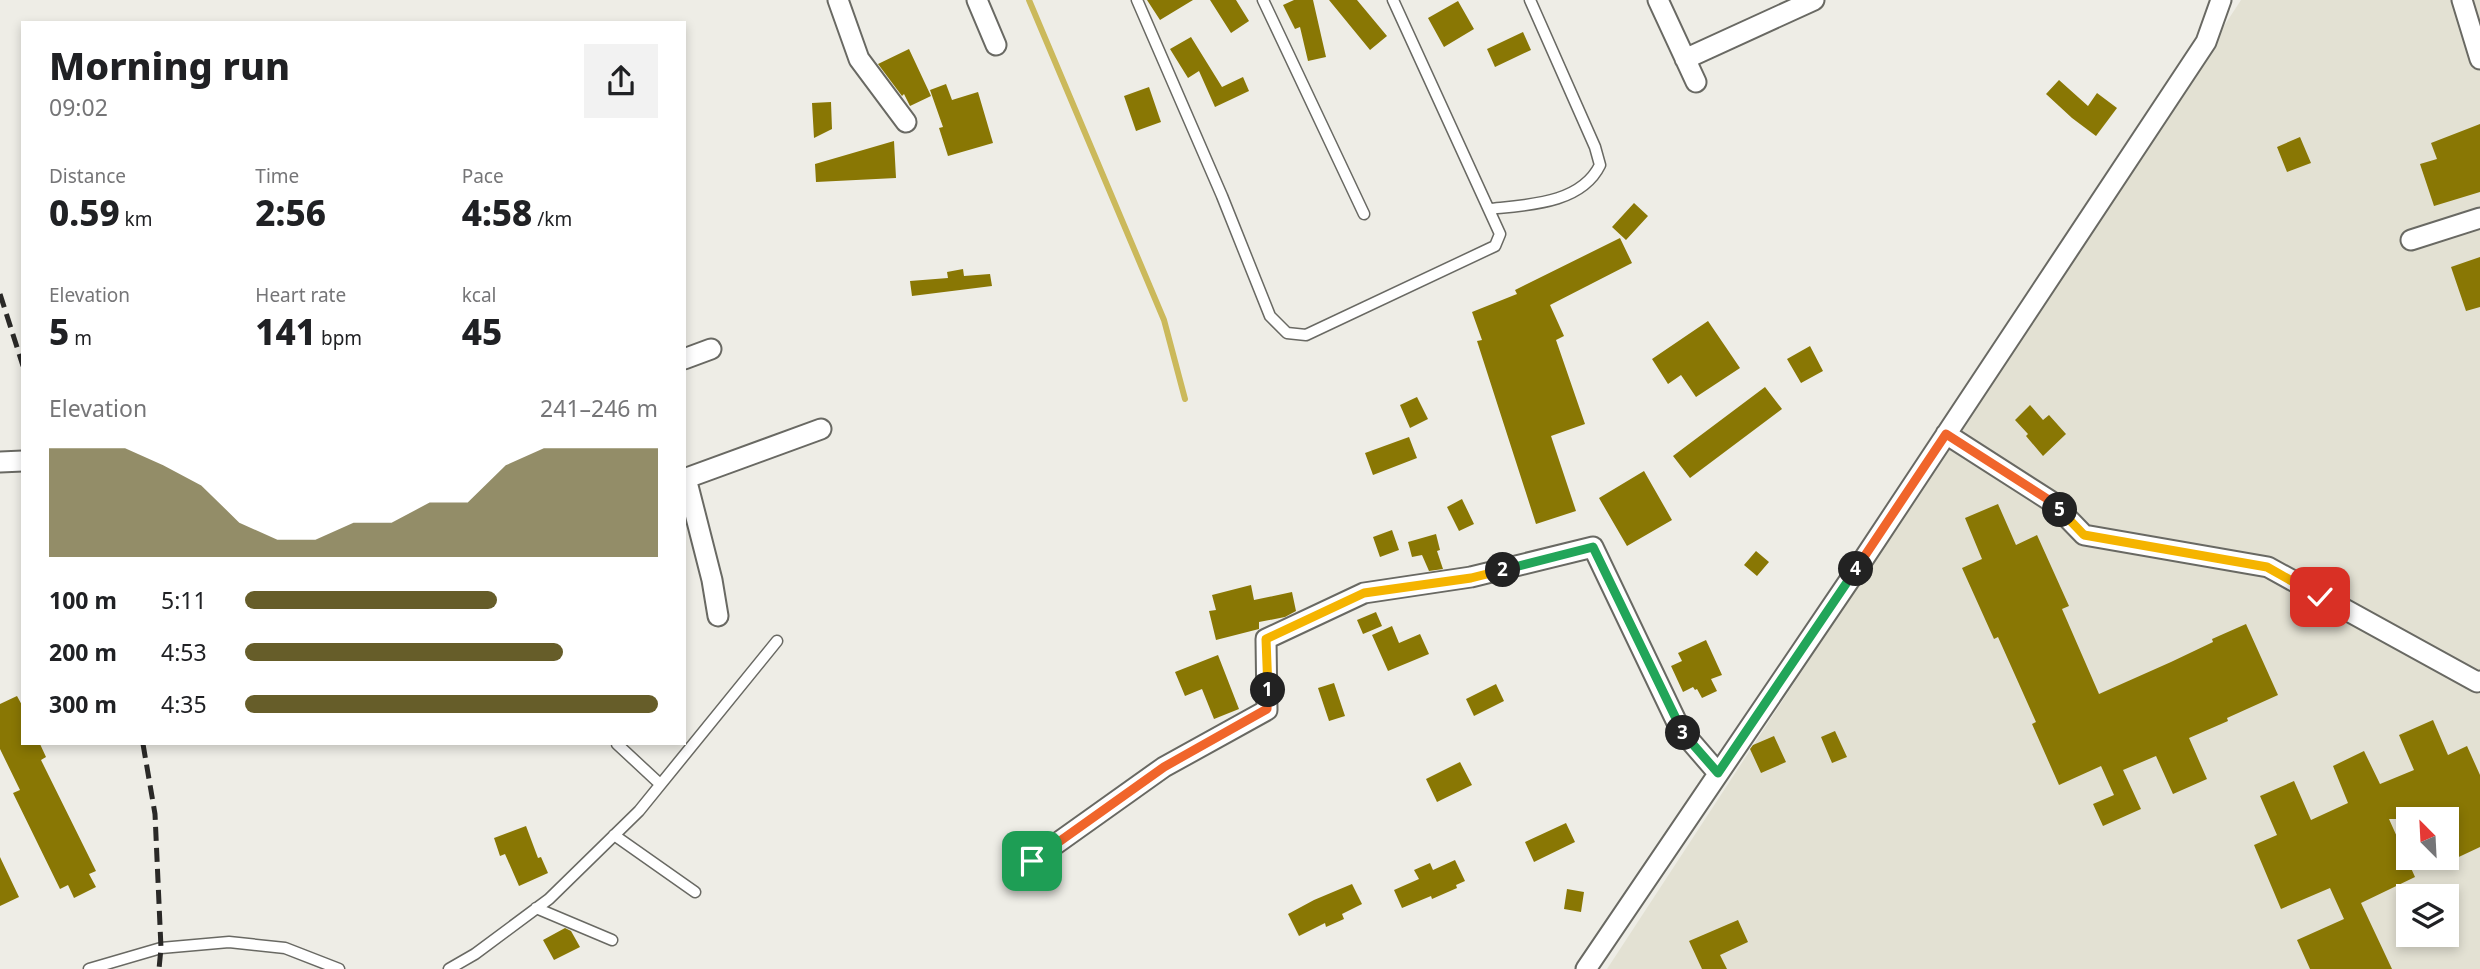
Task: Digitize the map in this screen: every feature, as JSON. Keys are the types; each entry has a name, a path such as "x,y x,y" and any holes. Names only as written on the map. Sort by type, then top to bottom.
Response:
{"street":[{"path":"838,0 859,59 906,122"},
{"path":"977,0 996,45"},
{"path":"1658,0 1696,82"},
{"path":"1685,59 1814,0"},
{"path":"1586,969 2206,42 2221,0"},
{"path":"2462,0 2480,59"},
{"path":"2411,240 2480,218"},
{"path":"686,358 711,349"},
{"path":"686,479 821,429"},
{"path":"1946,434 2052,502 2084,535 2267,567 2374,627 2477,682 2480,681"},
{"path":"0,462 21,461"},
{"path":"686,483 712,580 718,616"},
{"path":"1032,861 1164,767 1267,709 1266,639 1364,593 1471,578 1593,547 1680,729 1718,773"}],"lane":[{"path":"1137,0 1222,196 1270,316 1287,333 1306,335 1495,246 1500,234 1393,0"},
{"path":"1263,0 1364,214"},
{"path":"1489,209 1556,199 1575,190 1595,175 1600,164 1595,146 1530,0"},
{"path":"449,969 549,899 639,811 777,641"},
{"path":"618,745 660,784"},
{"path":"614,835 695,892"},
{"path":"537,908 612,940"},
{"path":"89,969 161,948 229,942 285,948 339,969"}],"shaded area":[{"path":"2241,0 2480,0 2480,969 1607,969"}],"building":[{"path":"1147,0 1193,0 1160,20"},
{"path":"1210,0 1236,0 1249,21 1231,33"},
{"path":"1294,0 1313,0 1326,57 1308,61 1300,27 1295,29 1283,5"},
{"path":"1329,0 1357,0 1387,36 1370,50"},
{"path":"1458,1 1474,29 1444,47 1428,18"},
{"path":"1523,32 1531,50 1495,67 1487,49"},
{"path":"1191,37 1222,87 1243,77 1249,91 1215,107 1199,71 1188,78 1170,49"},
{"path":"909,49 931,96 910,106 904,94 902,96 878,64"},
{"path":"2059,80 2088,106 2097,93 2117,108 2096,136 2046,94"},
{"path":"946,84 952,100 978,92 993,143 948,156 939,128 943,127 930,90"},
{"path":"1149,87 1161,122 1136,131 1124,96"},
{"path":"831,102 832,129 814,138 812,103"},
{"path":"2480,124 2480,192 2434,206 2420,164 2437,159 2431,143"},
{"path":"2300,137 2311,163 2287,172 2277,147"},
{"path":"894,141 896,178 816,182 815,164"},
{"path":"1634,203 1648,216 1626,240 1612,227"},
{"path":"1620,238 1632,263 1550,305 1564,336 1556,340 1585,424 1551,436 1576,511 1536,524 1477,341 1482,340 1472,312 1517,294 1515,290"},
{"path":"2480,257 2480,307 2466,311 2451,267"},
{"path":"963,269 964,276 990,274 992,286 912,296 910,281 948,278 947,272"},
{"path":"1708,321 1740,368 1696,397 1681,375 1668,384 1652,359"},
{"path":"1810,346 1823,371 1801,383 1787,359"},
{"path":"1765,387 1782,409 1690,478 1673,456"},
{"path":"1417,397 1428,419 1410,428 1400,405"},
{"path":"2030,405 2043,420 2049,415 2066,434 2043,456 2015,420"},
{"path":"1409,437 1417,458 1373,475 1365,453"},
{"path":"1644,471 1672,520 1627,546 1599,498"},
{"path":"1462,499 1474,524 1459,531 1447,507"},
{"path":"1998,504 2016,545 2037,535 2069,606 2062,609 2099,694 2246,624 2278,695 2189,738 2207,779 2173,794 2156,756 2123,770 2141,809 2103,826 2093,804 2114,795 2101,766 2059,785 2032,724 2036,722 1998,637 1994,639 1962,568 1982,559 1965,518"},
{"path":"1392,530 1399,550 1380,557 1373,537"},
{"path":"1436,534 1440,550 1437,551 1443,569 1429,571 1422,555 1412,557 1408,542"},
{"path":"1756,551 1769,562 1757,576 1744,565"},
{"path":"1251,585 1254,600 1292,592 1296,611 1285,617 1259,622 1259,629 1216,640 1209,611 1216,610 1212,595"},
{"path":"1376,612 1382,626 1363,634 1357,620"},
{"path":"1392,626 1399,643 1420,634 1429,654 1388,671 1372,635"},
{"path":"1706,640 1722,675 1711,679 1717,691 1702,698 1693,687 1683,692 1671,666 1682,661 1678,653"},
{"path":"1218,655 1239,709 1214,719 1202,689 1185,696 1175,672"},
{"path":"1334,683 1345,716 1329,721 1318,688"},
{"path":"1496,684 1504,701 1474,716 1466,699"},
{"path":"17,696 21,703 21,745 40,745 46,757 41,760 96,871 89,874 96,887 74,898 68,885 60,889 13,793 20,790 0,749 0,704"},
{"path":"2433,720 2448,755 2467,746 2480,775 2480,847 2459,857 2459,807 2396,807 2396,819 2389,819 2396,835 2396,870 2412,870 2415,877 2361,903 2392,969 2310,969 2297,940 2344,919 2330,888 2281,909 2254,845 2277,835 2260,796 2294,781 2311,820 2348,803 2333,766 2364,751 2380,784 2414,770 2399,735"},
{"path":"1835,731 1847,757 1832,763 1821,737"},
{"path":"1774,736 1786,762 1761,773 1750,749"},
{"path":"1460,762 1472,785 1437,802 1426,779"},
{"path":"1566,823 1575,842 1534,862 1525,842"},
{"path":"526,826 538,858 541,857 548,873 519,886 505,854 500,856 494,838"},
{"path":"0,857 19,897 0,906"},
{"path":"1455,860 1465,881 1456,885 1457,888 1432,899 1431,896 1402,908 1394,890 1419,879 1414,870 1430,863 1433,870"},
{"path":"1352,884 1362,904 1342,914 1344,919 1326,927 1325,923 1299,936 1288,914"},
{"path":"1567,889 1584,892 1581,912 1564,909"},
{"path":"1738,920 1748,942 1720,955 1727,969 1702,969 1689,941"},
{"path":"565,928 571,931 580,947 554,960 543,940"}],"waterway":[{"path":"1029,0 1164,320 1185,399"}],"railway":[{"path":"0,294 21,360"},
{"path":"143,745 155,814 161,948 159,969"}],"route":[{"path":"1032,861 1164,767 1267,709 1266,639 1364,593 1471,578 1593,547 1680,729 1718,773 1946,434 2052,502 2084,535 2267,567 2320,597"}]}
